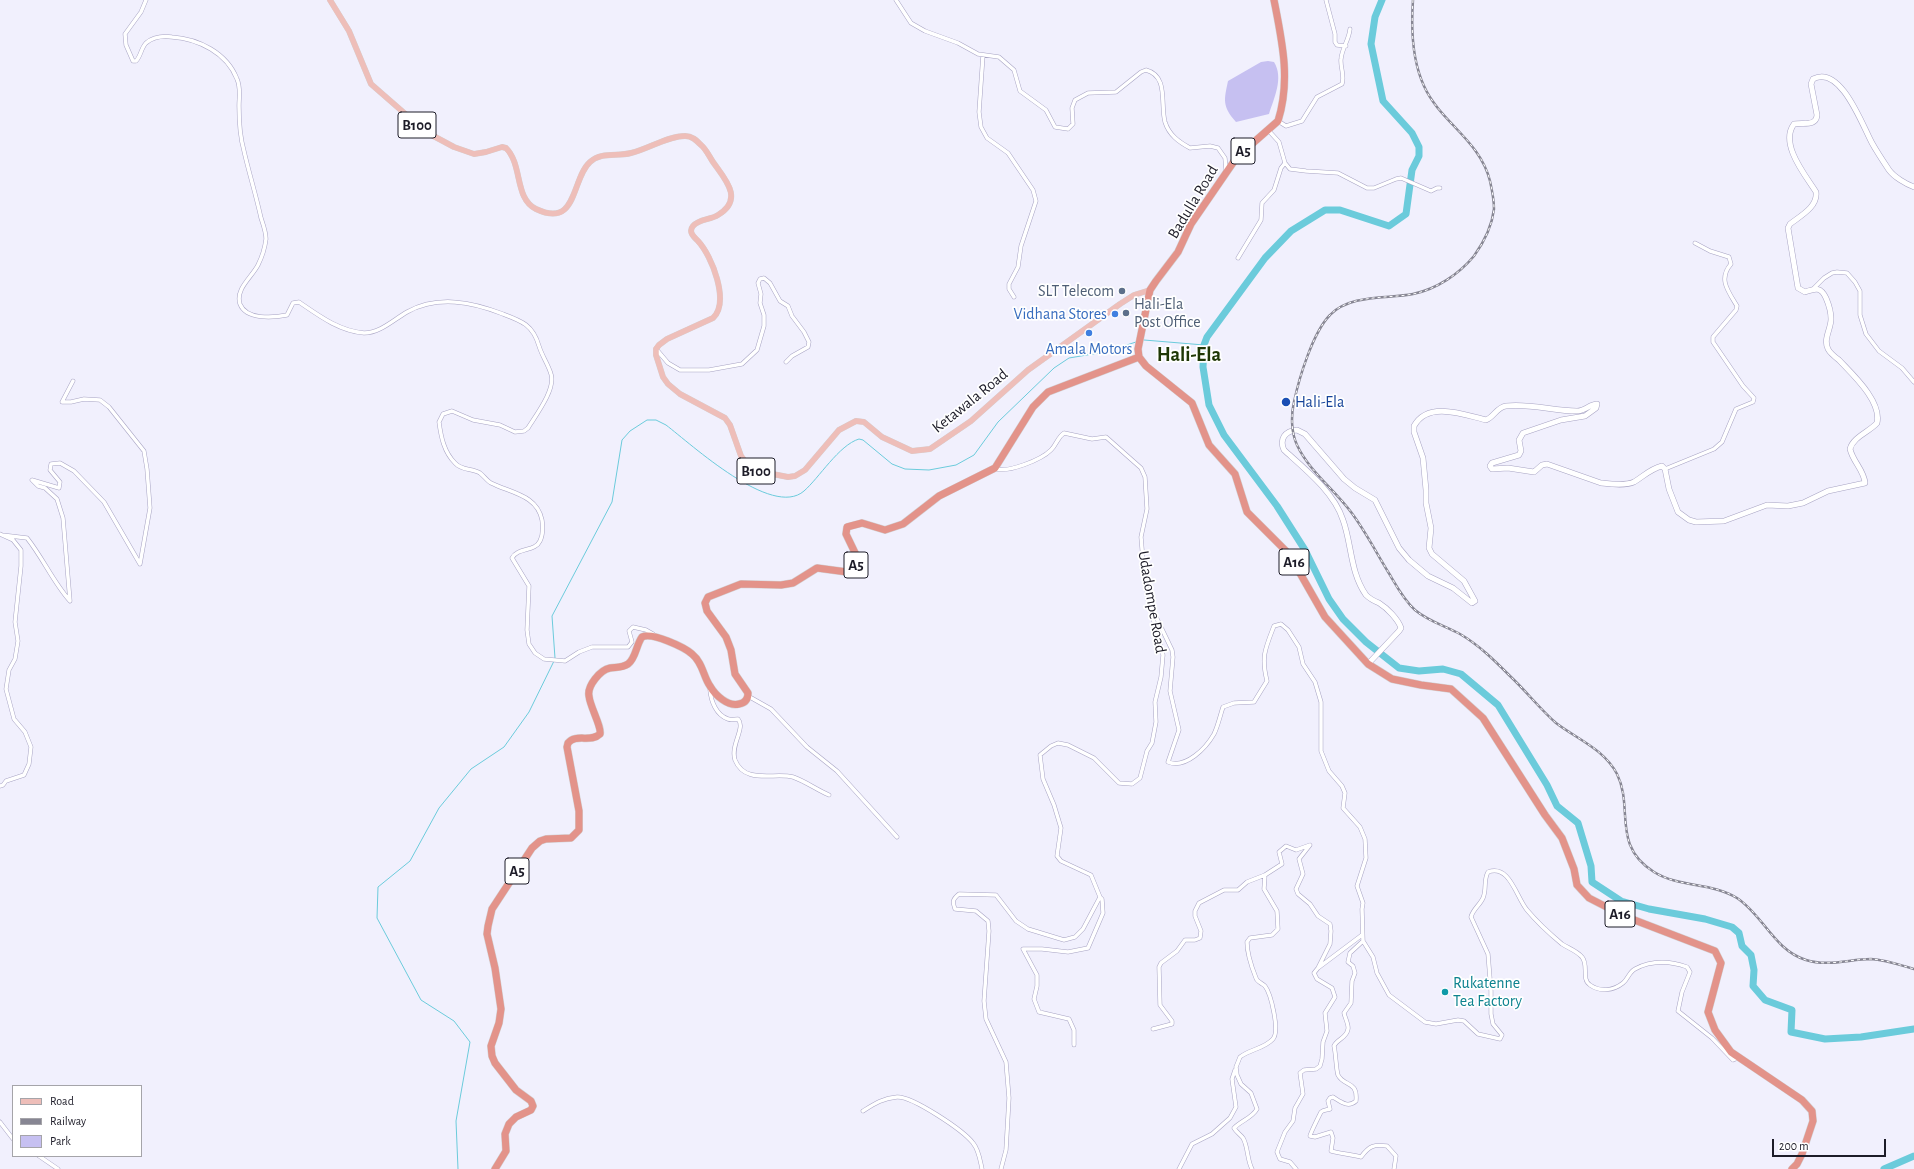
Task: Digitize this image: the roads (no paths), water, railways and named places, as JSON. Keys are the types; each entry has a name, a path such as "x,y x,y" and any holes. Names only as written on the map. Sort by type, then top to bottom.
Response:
{"highway":[{"path":"1274,0 1285,53 1285,69 1278,121"},
{"name":"Badulla Road","path":"1139,357 1138,349 1150,290 1178,252 1191,224 1237,157 1278,121"},
{"name":"A5","path":"748,696 747,691 739,682 735,674 726,637 707,611 705,603 708,597 741,584 781,585 793,583 817,568 848,572 854,569 858,559 846,534 847,527 862,524 881,530 897,527 910,520 939,496 994,469 1011,445 1034,407 1048,392 1139,357"},
{"name":"A16","path":"1139,357 1146,366 1192,403 1209,445 1235,474 1247,512 1289,554 1325,617 1368,664 1392,679 1421,686 1451,689 1483,718 1545,815 1562,838 1574,869 1577,885 1589,898 1624,916 1714,951 1721,963 1708,1012 1715,1030 1731,1052 1802,1100 1812,1111 1813,1121 1802,1154 1797,1164 1792,1169"},
{"name":"A5","path":"495,1169 506,1151 505,1134 509,1124 516,1117 531,1110 533,1106 531,1101 518,1093 495,1063 492,1056 491,1046 499,1023 501,1009 496,968 487,934 489,917 499,898 532,848 540,842 571,838 578,833 579,811 567,754 568,743 574,738 592,738 600,734 601,729 592,712 588,695 592,684 604,671 628,664 633,658 642,637 646,635 656,636"},
{"path":"656,636 692,654 702,666 710,687 724,700 731,704 742,704 748,696"}],"main road":[{"name":"B100","path":"330,0 349,31 367,75 376,90 426,132 454,147 474,154 502,147 506,148 517,165 524,197 535,208 551,213 562,211 572,201 584,170 590,162 599,157 631,153 678,137 687,136 694,138 702,146 730,187 731,196 728,205 719,214 692,226 691,231 693,237 703,248 719,284 720,307 718,314 713,318 667,339 656,349"},
{"name":"Ketawala Road","path":"656,349 657,360 663,377 668,384 680,394 725,418 730,425 741,456 749,466 758,472 788,477 794,476 804,470 832,436 846,425 856,421 864,422 882,438 912,451 930,449 971,422 1028,370 1134,295 1150,290"}],"street":[{"path":"146,0 141,12 125,34 126,45 133,61 138,59 143,48 151,40 164,36 188,38 207,46 223,57 237,79 240,90 239,107 243,150 251,172 266,238 258,264 240,291 241,305 245,311 261,316 287,315 294,303 299,302 326,321 351,331 365,333 377,331 416,308 434,304 462,302 484,307 514,318 528,326 536,335 542,356 551,374 553,383 546,398 524,431 515,432 500,425 473,420 452,411 443,414 439,422 444,445 456,464 464,469 480,473 490,483 515,492 534,504 540,510 543,524 540,543 535,547 518,552 512,558 529,586 529,644 535,654 544,659 565,661 579,652 592,647 628,647 632,642 629,631 633,627 646,630 656,636"},
{"path":"896,0 911,23 925,31 958,43 978,54 999,57 1010,65 1016,74 1017,85 1020,91 1043,107 1056,127 1062,130 1068,129 1073,124 1072,108 1075,100 1088,93 1116,92 1141,72 1146,70 1150,71 1159,80 1163,89 1162,108 1165,122 1174,138 1190,148 1210,146 1218,148 1225,158 1227,172"},
{"path":"1326,0 1335,34 1335,42 1337,45 1346,46"},
{"path":"1278,121 1286,126 1302,121 1317,96 1342,84 1344,79 1340,67 1341,58 1350,37 1350,29"},
{"path":"983,55 979,112 981,128 987,138 1008,152 1033,190 1036,201 1021,246 1018,267 1009,284 1009,289 1014,297"},
{"path":"1914,187 1905,183 1890,171 1872,143 1858,113 1845,93 1833,81 1822,77 1813,79 1811,84 1817,120 1814,123 1794,124 1791,128 1789,139 1795,158 1816,192 1817,199 1814,205 1790,224 1788,228 1798,288 1804,292 1814,288 1824,278 1832,273 1837,272 1847,274 1855,282 1860,292 1860,315 1866,334 1879,351 1902,368 1914,382"},
{"path":"1269,130 1280,142 1285,163 1290,169 1306,172 1338,173 1367,188 1374,188 1401,178 1431,191 1440,188"},
{"path":"1238,258 1261,220 1262,203 1274,190 1281,168 1285,163"},
{"path":"1665,469 1718,446 1722,442 1736,409 1753,402 1754,398 1743,386 1713,342 1713,337 1736,310 1737,306 1727,290 1724,277 1725,270 1731,264 1729,257 1710,251 1695,242"},
{"path":"656,349 668,363 680,370 709,370 742,364 757,350 764,326 764,315 758,283 760,279 764,278 770,283 780,301 788,306 792,316 810,342 808,347 792,356 786,362"},
{"path":"1665,469 1669,489 1678,512 1689,520 1696,522 1724,521 1767,505 1788,506 1803,503 1828,491 1865,483 1863,473 1850,449 1855,440 1871,430 1877,423 1876,408 1859,381 1828,349 1826,340 1831,320 1829,305 1823,291 1814,288"},
{"path":"1,534 27,538 59,588 70,600 63,518 57,499 45,488 38,486 32,480 59,488 60,482 50,470 51,464 60,463 74,470 104,502 140,564 150,508 144,451 109,407 100,400 84,398 71,402 62,402 73,381"},
{"path":"1368,664 1386,646 1400,628 1399,622 1381,604 1367,596 1353,569 1343,520 1338,510 1318,483 1284,450 1282,445 1283,438 1287,433 1297,430 1305,434 1344,479 1355,488 1375,500 1399,548 1409,560 1428,576 1453,588 1472,603 1475,601 1464,581 1432,554 1429,548 1431,528 1426,503 1423,458 1414,432 1416,423 1422,417 1431,413 1443,411 1486,420 1491,418 1499,409 1505,406 1544,407 1578,412 1593,404 1597,404 1596,408 1585,416 1561,420 1523,434 1519,440 1521,451 1519,455 1492,463 1490,466 1492,469 1508,468 1534,472 1542,465 1547,464 1601,483 1610,484 1633,482 1651,469 1662,466 1665,469"},
{"name":"Udadompe Road","path":"994,469 1014,468 1036,460 1051,450 1059,436 1064,433 1092,439 1106,436 1141,468 1144,477 1148,509 1141,537 1148,600 1163,655 1161,677 1156,702 1156,722 1153,736 1142,764 1140,778 1132,784 1119,783 1094,758 1068,745 1058,743 1051,746 1040,755 1043,779 1054,805 1061,828 1058,856 1061,861 1091,875 1100,897"},
{"path":"0,786 3,785 6,780 24,775 29,764 31,747 25,732 14,719 6,689 9,670 15,659 18,641 15,622 21,566 21,550 13,540 1,534"},
{"path":"1148,600 1172,650 1173,657 1170,691 1179,730 1168,762 1184,762 1202,750 1214,733 1222,707 1234,703 1254,702 1267,681 1263,665 1264,650 1274,626 1281,624 1288,630 1299,647 1303,664 1315,682 1321,702 1321,750 1329,771 1342,786 1345,793 1342,808 1360,827 1365,839 1366,858 1357,886 1364,903 1363,941 1373,958 1378,973 1389,994 1416,1016 1425,1022 1436,1024 1464,1020 1478,1034 1498,1040 1500,1039 1502,1034 1493,1024 1491,1014 1488,954 1471,917 1473,910 1483,898 1485,890 1484,878 1488,872 1492,870 1502,872 1526,909 1562,943 1583,957 1588,984 1604,991 1611,989 1623,983 1635,969 1662,961 1672,962 1688,967 1690,972 1682,992 1678,1011 1712,1038 1733,1060 1739,1057"},
{"path":"710,687 711,701 719,712 728,719 738,719 741,722 741,727 733,750 735,760 741,768 752,776 792,777 829,795"},
{"path":"748,696 771,709 807,747 837,771 897,837"},
{"path":"1152,1029 1172,1024 1172,1021 1160,1005 1159,967 1161,963 1177,951 1185,940 1195,940 1200,938 1201,931 1195,916 1195,911 1199,903 1224,890 1238,890 1247,882 1265,875 1282,864 1279,852 1283,847 1286,846 1296,850 1310,846 1299,859 1303,874 1296,889 1298,894 1310,904 1318,916 1330,924 1332,931 1330,944 1314,973 1317,980 1332,988 1335,997 1325,1013 1327,1031 1323,1042 1322,1059 1316,1069 1304,1070 1300,1073 1303,1094 1295,1108 1293,1121 1285,1132 1277,1152 1280,1159 1290,1162 1296,1169"},
{"path":"1179,1169 1192,1144 1220,1129 1230,1118 1236,1107 1232,1079 1240,1057 1262,1047 1274,1037 1276,1032 1269,995 1264,985 1256,978 1247,945 1250,938 1272,935 1278,929 1277,911 1264,890 1265,875"},
{"path":"1001,1169 1006,1150 1009,1098 1006,1062 986,1019 984,1001 989,931 988,921 976,911 955,909 953,903 954,898 959,894 996,895 1016,921 1028,929 1064,940 1075,937 1083,929 1100,897"},
{"path":"1074,1045 1074,1030 1069,1019 1038,1012 1034,999 1037,986 1037,975 1023,949 1042,949 1068,952 1088,948 1103,913 1102,899 1100,897"},
{"path":"1318,968 1362,935"},
{"path":"1363,941 1350,953 1348,962 1353,966 1355,973 1352,981 1351,1003 1344,1013 1348,1030 1346,1036 1336,1042 1334,1046 1338,1074 1354,1086 1357,1094 1356,1101 1352,1105 1346,1105 1333,1097 1330,1098 1328,1101 1330,1109 1322,1111 1319,1114 1319,1120 1310,1132 1310,1136 1314,1137 1331,1132 1334,1138 1331,1151 1336,1154 1343,1153 1361,1156 1367,1148 1378,1145 1387,1146 1396,1156 1394,1169"},
{"path":"1236,1067 1237,1075 1241,1084 1251,1093 1257,1109 1254,1115 1239,1123 1234,1128 1243,1138 1249,1163 1252,1169"},
{"path":"863,1112 879,1101 899,1097 935,1113 945,1118 973,1143 978,1152 982,1169"},
{"path":"0,1122 12,1138"},
{"path":"40,1157 58,1169"}],"waterway":[{"path":"1382,0 1375,17 1371,44 1383,101 1412,133 1419,147 1419,156 1412,170 1406,214 1389,226 1340,210 1325,210 1291,231 1265,258 1207,337 1204,345 1203,367 1209,405 1224,435 1277,506 1305,550 1329,599 1343,619 1366,642 1399,668 1419,671 1443,669 1461,674 1498,705 1547,785 1557,806 1578,823 1591,866 1592,882 1621,901 1649,909 1705,919 1732,927 1739,933 1742,946 1751,955 1754,970 1753,986 1765,1000 1792,1010 1791,1032 1825,1039 1861,1037 1914,1029"},
{"path":"1144,340 1204,345"},
{"path":"555,658 552,616 612,502 622,440 630,431 647,420 656,420 666,425 732,476 772,495 790,497 804,491 844,448 859,439 863,440 892,464 905,469 929,470 956,465 974,455 998,422 1054,368 1069,358 1105,352 1136,342"},
{"path":"458,1169 456,1121 470,1042 454,1021 421,1000 377,918 378,887 410,861 439,808 471,769 504,747 529,712 554,661"},
{"path":"1884,1169 1914,1156"}],"railway":[{"path":"1413,0 1413,44 1420,76 1431,99 1469,142 1485,167 1490,181 1493,198 1494,209 1491,222 1484,239 1474,256 1462,269 1439,285 1413,294 1358,300 1338,308 1330,315 1318,332 1312,344 1296,392 1292,418 1297,445 1308,463 1344,504 1367,535 1398,589 1411,606 1425,617 1460,634 1480,648 1493,659 1556,723 1590,745 1612,765 1622,787 1628,838 1632,850 1641,861 1654,872 1674,881 1717,889 1737,898 1754,913 1785,948 1806,960 1831,963 1871,959 1914,969"}],"place":[{"name":"SLT Telecom","path":"1122,291"},
{"name":"Hali-Ela Post Office","path":"1126,313"},
{"name":"Vidhana Stores","path":"1115,314"},
{"name":"Amala Motors","path":"1089,333"},
{"name":"Hali-Ela","path":"1286,402"},
{"name":"Rukatenne Tea Factory","path":"1445,992"}],"district":[{"name":"Hali-Ela","path":"1189,355"}]}
